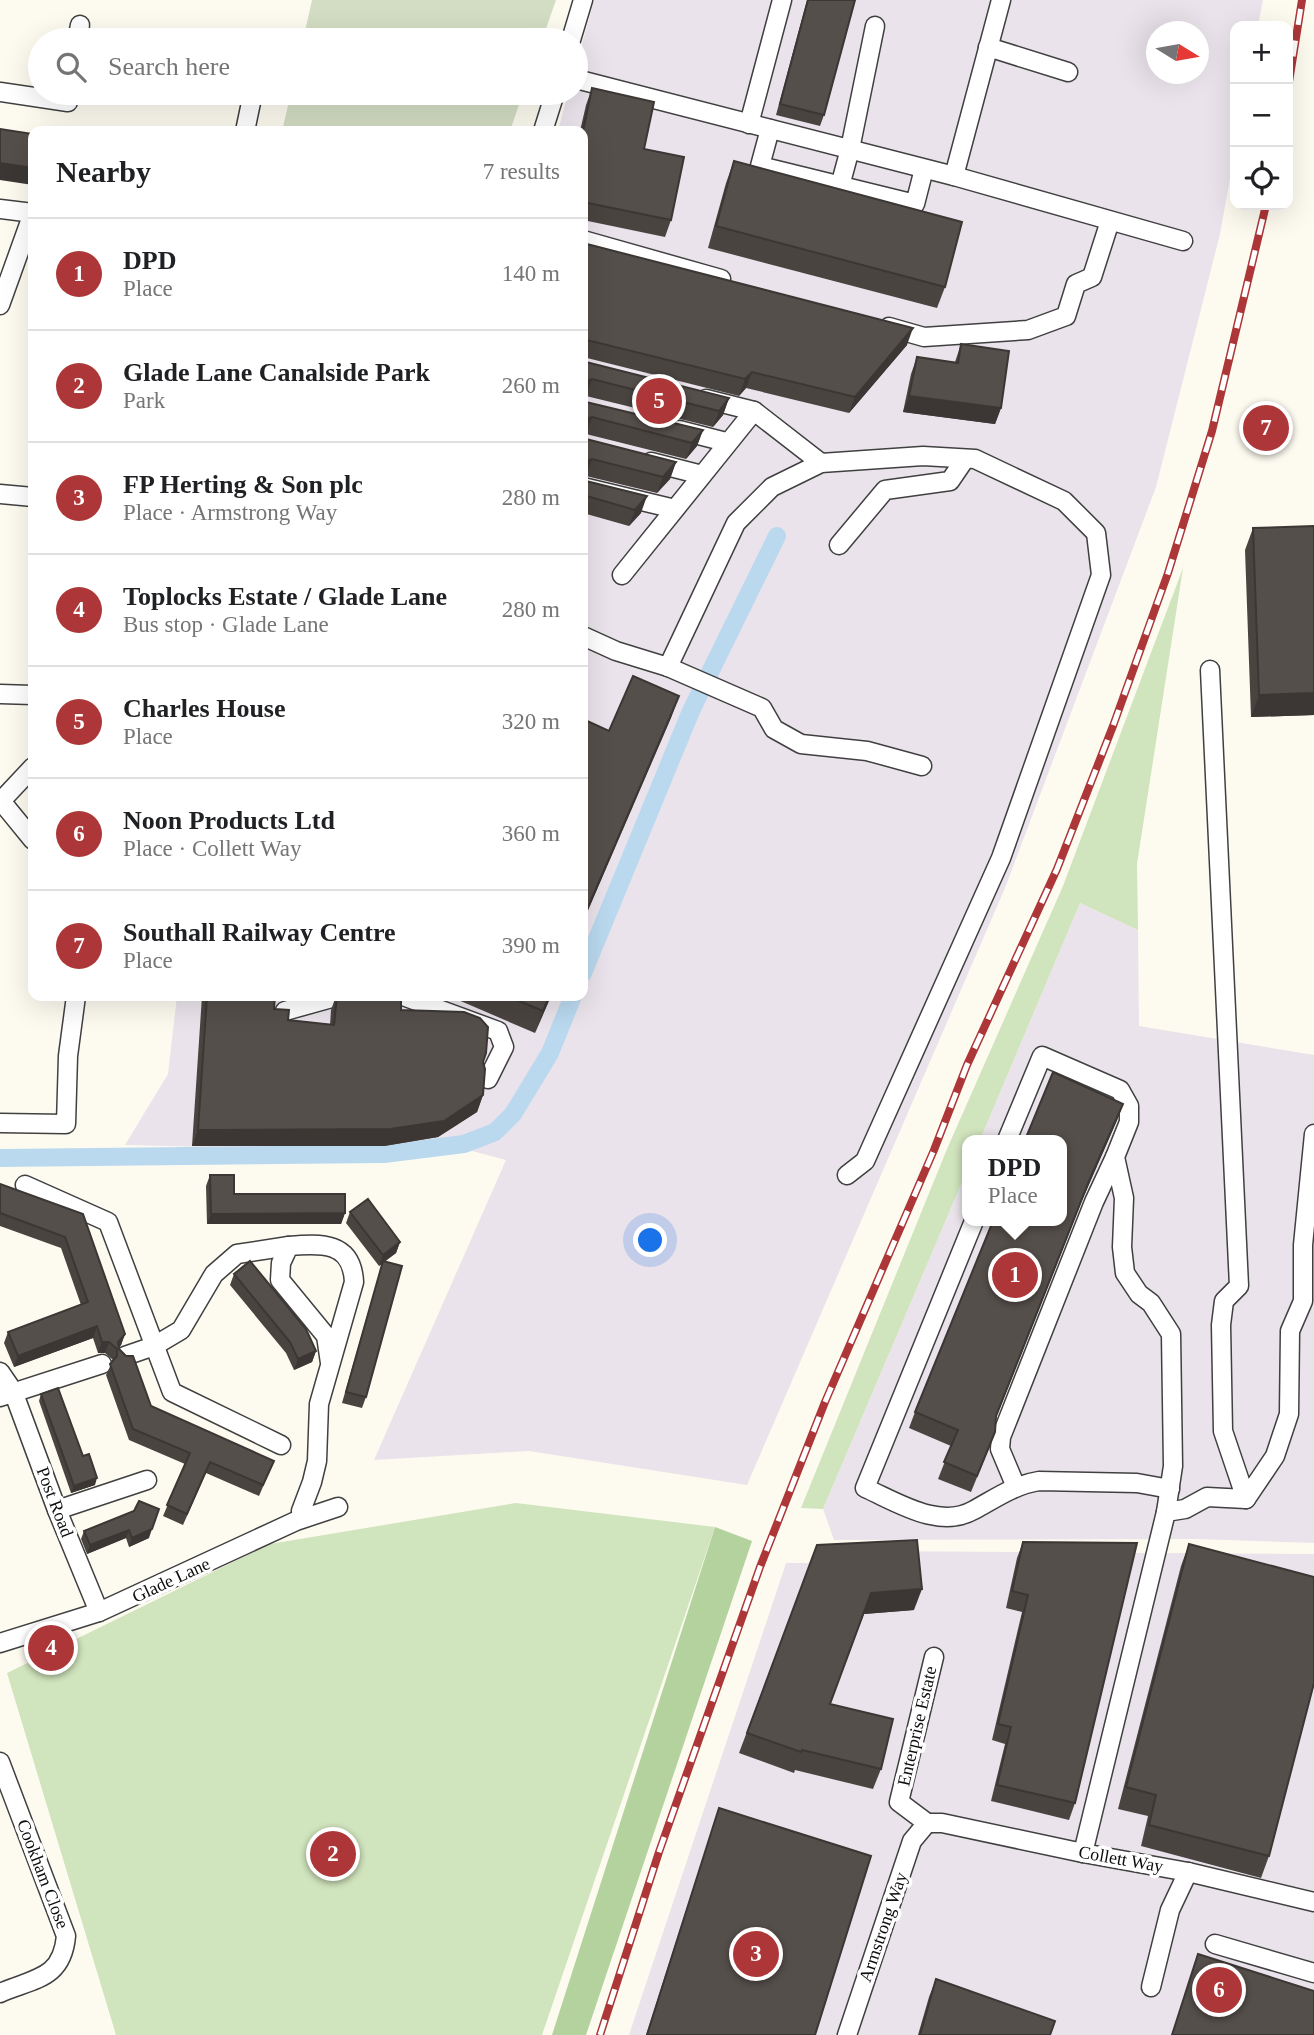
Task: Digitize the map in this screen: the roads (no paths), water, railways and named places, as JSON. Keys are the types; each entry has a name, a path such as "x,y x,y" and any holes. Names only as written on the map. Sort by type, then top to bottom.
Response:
{"street":[{"path":"575,28 583,0"},
{"path":"749,124 782,0"},
{"path":"954,176 1001,0"},
{"path":"840,186 875,26"},
{"path":"988,47 1068,72"},
{"path":"588,82 954,176 1183,241"},
{"path":"0,92 28,96"},
{"path":"246,126 250,105"},
{"path":"545,126 552,105"},
{"path":"770,129 760,166 915,204 924,169"},
{"path":"0,209 28,212"},
{"path":"872,323 924,337 1028,330 1066,316 1076,284 1092,278 1110,221"},
{"path":"0,305 28,227"},
{"path":"588,241 740,285"},
{"path":"688,394 754,411 821,463"},
{"path":"622,575 726,442 754,411"},
{"path":"661,426 726,442"},
{"path":"674,670 736,523 772,486 821,463 923,456 975,459 1064,501 1096,533 1101,575 1001,858 865,1161 847,1175"},
{"path":"636,458 702,475"},
{"path":"839,545 885,490 950,481 965,458"},
{"path":"588,488 675,509"},
{"path":"0,494 28,497"},
{"path":"588,638 616,651 674,670 762,708 775,729 801,744 867,751 922,766"},
{"path":"1210,670 1239,1286 1224,1301 1221,1325 1223,1431 1246,1499"},
{"path":"7,694 28,695"},
{"path":"28,772 1,802 28,834"},
{"path":"0,1123 66,1118 68,1056 75,1001"},
{"path":"285,1011 321,1001"},
{"path":"417,1001 498,1031 504,1047 488,1079"},
{"path":"1009,1135 1042,1056 1120,1090 1129,1106 1129,1122 1094,1202 1001,1437 1000,1449 1016,1487"},
{"path":"1246,1499 1275,1456 1289,1415 1290,1331 1303,1301 1303,1245 1314,1134"},
{"path":"1083,1853 1166,1512 1173,1466 1171,1334 1151,1303 1139,1294 1125,1273 1122,1247 1124,1198 1115,1157"},
{"path":"25,1185 108,1222 172,1392 281,1445"},
{"path":"972,1226 865,1488 924,1514 956,1517 971,1512 1002,1492 1039,1481 1137,1483 1170,1489"},
{"path":"125,1356 154,1346 181,1330 214,1274 237,1254 289,1246 333,1246 342,1252 353,1266 354,1282 319,1404 317,1461 301,1511 303,1518"},
{"path":"280,1280 281,1263 289,1246"},
{"path":"246,1251 262,1259 326,1336 330,1363"},
{"path":"7,1394 102,1364"},
{"name":"Post Road","path":"0,1372 57,1510 115,1605"},
{"path":"57,1510 147,1480"},
{"path":"1166,1512 1185,1509 1207,1497 1246,1499"},
{"name":"Glade Lane","path":"0,1643 115,1605 303,1518 338,1507"},
{"name":"Enterprise Estate","path":"926,1823 900,1802 933,1657"},
{"name":"Cookham Close","path":"0,1762 6,1796 66,1936 64,1954 53,1971 0,1993"},
{"name":"Collett Way","path":"926,1823 942,1822 1083,1853 1188,1872 1314,1902"},
{"name":"Armstrong Way","path":"847,2035 912,1841 926,1823"},
{"path":"1152,1987 1170,1910 1188,1872"},
{"path":"1215,1944 1314,1973"}],"waterway":[{"path":"588,961 691,711 777,536"},
{"path":"0,1158 384,1154 464,1144 495,1132 513,1114 550,1053 571,1001"}],"railway":[{"path":"1289,84 1302,0"},
{"path":"600,2035 659,1852 760,1567 825,1402 934,1150 967,1065 1057,869 1113,726 1168,573 1212,431 1265,210"}],"place":[{"name":"Charles House","path":"659,401"},
{"name":"Southall Railway Centre","path":"1266,428"},
{"name":"DPD","path":"1015,1275"},
{"name":"Toplocks Estate / Glade Lane","path":"51,1648"},
{"name":"Glade Lane Canalside Park","path":"333,1854"},
{"name":"FP Herting & Son plc","path":"756,1954"},
{"name":"Noon Products Ltd","path":"1219,1990"}]}
